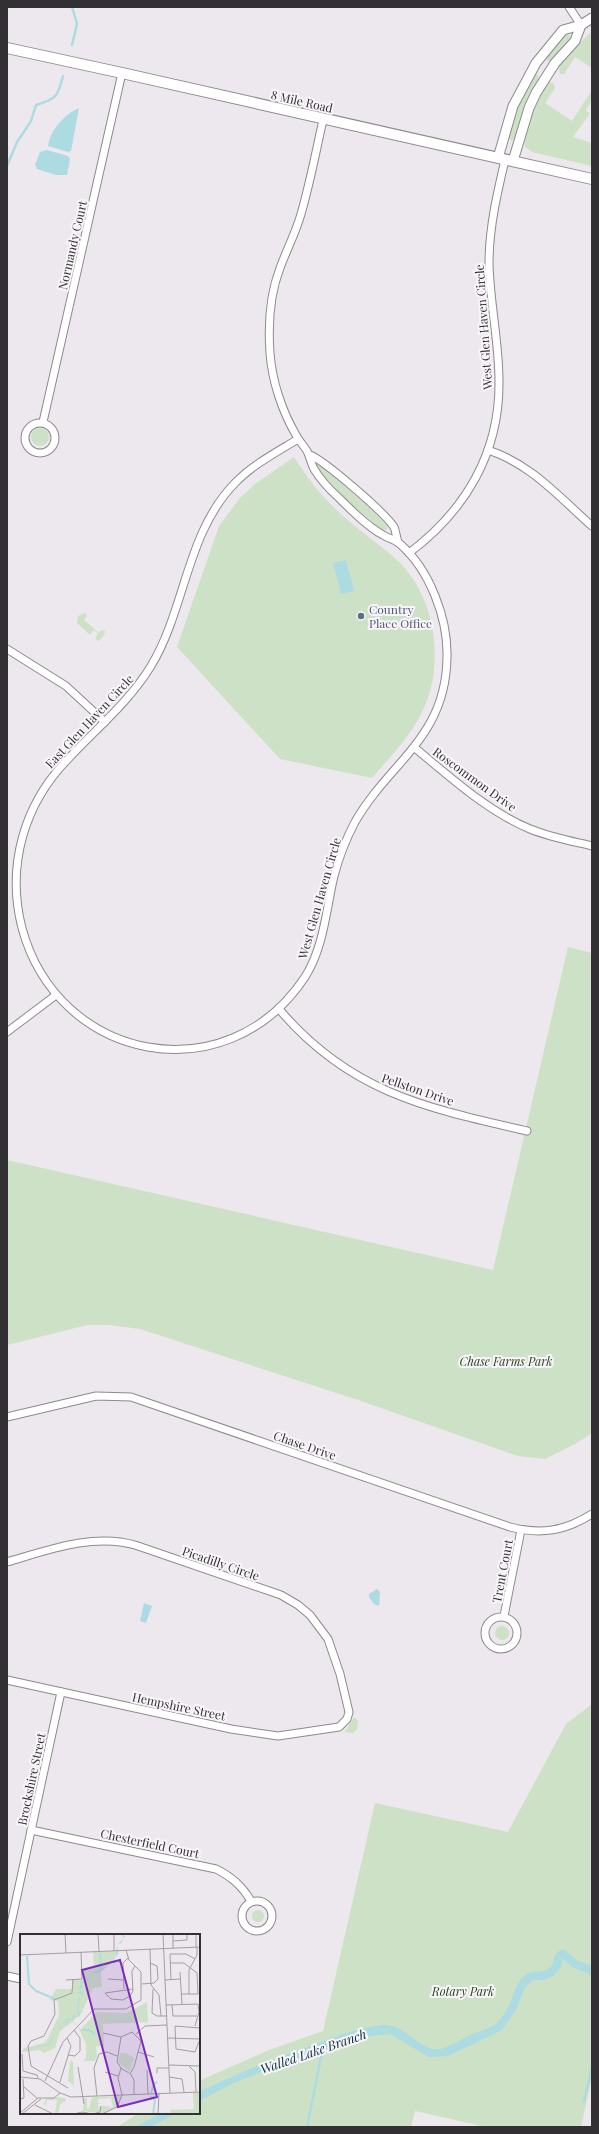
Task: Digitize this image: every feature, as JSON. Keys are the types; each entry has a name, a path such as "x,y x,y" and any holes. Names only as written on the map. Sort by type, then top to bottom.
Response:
{"main road":[{"name":"8 Mile Road","path":"7,48 323,120 592,179"}],"street":[{"path":"569,7 581,25"},
{"path":"506,160 513,106 536,63 563,30 581,25 592,18"},
{"path":"506,160 529,108 548,72 575,41 581,25"},
{"path":"536,63 548,72"},
{"name":"Normandy Court","path":"43,422 122,73"},
{"path":"323,120 301,216 275,284 270,322 269,350 272,373 288,418 298,439 310,455 312,465 317,472 340,500 383,535 398,542 408,553"},
{"name":"West Glen Haven Circle","path":"279,1009 302,980 313,962 323,932 337,865 350,833 369,801 415,748 430,725 441,697 447,669 447,649 441,616 434,594 424,574 408,553 429,538 449,518 477,475 488,450 496,422 499,382 490,292 490,244 498,190 506,160"},
{"path":"43,422 48,424 54,432 55,442 53,446 45,452 35,452 27,446 24,436 26,431 33,424 43,422"},
{"name":"East Glen Haven Circle","path":"279,1009 252,1028 221,1042 193,1049 167,1050 144,1048 114,1038 80,1017 56,995 33,959 20,920 16,882 20,844 31,812 44,788 62,764 105,722 141,682 162,646 179,603 201,532 219,502 234,484 245,474 298,439"},
{"path":"488,450 509,458 536,475 592,526"},
{"path":"310,455 324,462 394,527 398,542"},
{"path":"7,649 66,686 105,722"},
{"name":"Roscommon Drive","path":"415,748 467,790 503,816 545,834 592,846"},
{"path":"7,1032 25,1020 56,995"},
{"name":"Pellston Drive","path":"279,1009 311,1042 333,1060 356,1076 378,1088 443,1110 527,1131"},
{"name":"Chase Drive","path":"7,1417 90,1396 112,1395 131,1397 448,1507 521,1530 541,1532 566,1528 592,1514"},
{"name":"Trent Court","path":"504,1616 521,1530"},
{"name":"Picadilly Circle","path":"7,1562 88,1541 118,1540 285,1598 310,1615 328,1639 335,1656 348,1705 349,1715 346,1722"},
{"name":"Trent Court","path":"498,1616 504,1616 514,1622 518,1632 514,1642 506,1648 501,1649 491,1646 487,1642 484,1632 489,1622 498,1616"},
{"name":"Hempshire Street","path":"7,1680 231,1729 278,1736 339,1727 346,1722"},
{"name":"Brockshire Street","path":"7,1942 61,1692"},
{"name":"Chesterfield Court","path":"31,1830 216,1870 229,1876 241,1886 251,1901"},
{"path":"251,1901 262,1901 270,1907 272,1911 272,1921 266,1929 261,1931 251,1930 244,1923 242,1913 244,1908 251,1901"},
{"path":"7,1976 20,1979"}],"green space":[{"path":"592,31 592,68 575,57 564,74 560,74 558,65"},
{"path":"566,35 570,35 571,39 551,62 547,61 546,57"},
{"path":"535,74 538,75 539,80 528,99 516,138 511,141 509,136 519,103 527,85"},
{"path":"549,82 553,83 555,88 545,103 572,121 592,90 592,100 586,110 589,115 573,137 592,143 592,166 532,152 525,147 526,132 532,112 540,93 544,86"},
{"path":"40,428 46,431 49,437 46,443 40,446 34,443 31,437 34,431"},
{"path":"294,457 312,483 333,507 390,553 402,565 414,581 424,599 430,618 434,638 435,658 433,678 428,698 410,733 372,778 280,759 177,647 219,526 240,498 255,484"},
{"path":"319,464 372,510 388,526 387,530 381,529 338,492 323,475 317,466"},
{"path":"85,613 87,616 84,620 99,633 102,630 105,631 104,635 99,641 95,639 98,634 94,630 90,635 77,623 78,616"},
{"name":"Chase Farms Park","path":"568,947 592,953 592,1433 575,1444 545,1459 518,1456 361,1401 140,1329 109,1325 87,1325 7,1345 7,1160 493,1270"},
{"path":"502,1626 507,1628 509,1633 507,1638 502,1640 497,1638 495,1633 497,1628"},
{"name":"Rotary Park","path":"592,1704 592,2077 581,2127 486,2127 415,2111 411,2127 117,2127 137,2114 200,2114 200,2081 269,2050 323,2031 375,1803 508,1832 566,1724"},
{"path":"354,1717 358,1721 357,1729 353,1733 345,1732"},
{"path":"260,1910 263,1911 263,1921 256,1922 253,1921 252,1914 253,1911"}],"water":[{"path":"79,108 71,151 68,152 48,146 49,140 59,123"},
{"path":"47,150 68,156 70,159 67,175 56,175 37,169 35,165 40,152"},
{"path":"346,560 354,591 341,594 333,563"},
{"path":"377,1589 380,1592 379,1606 374,1604 369,1597 369,1594"},
{"path":"144,1603 152,1606 146,1623 140,1621"},
{"name":"Walled Lake Branch","path":"564,1949 576,1960 592,1966 592,1975 572,1967 562,1958 561,1967 553,1976 544,1980 533,1980 525,1987 516,2010 502,2030 448,2056 429,2057 390,2034 363,2037 276,2066 236,2082 200,2100 200,2092 228,2078 341,2035 366,2028 383,2025 392,2026 400,2029 429,2048 437,2049 449,2046 497,2023 507,2010 521,1979 527,1974 543,1971 552,1966 555,1956 559,1951"},
{"path":"159,2114 174,2114 151,2127 135,2127"}],"waterway":[{"path":"72,7 77,24 72,45"},
{"path":"7,166 17,142 31,121 36,105 48,101 56,96 63,76"},
{"name":"Walled Lake Branch","path":"307,2127 323,2047"},
{"path":"584,2102 592,2067"}],"place":[{"name":"Country Place Office","path":"361,616"}]}
